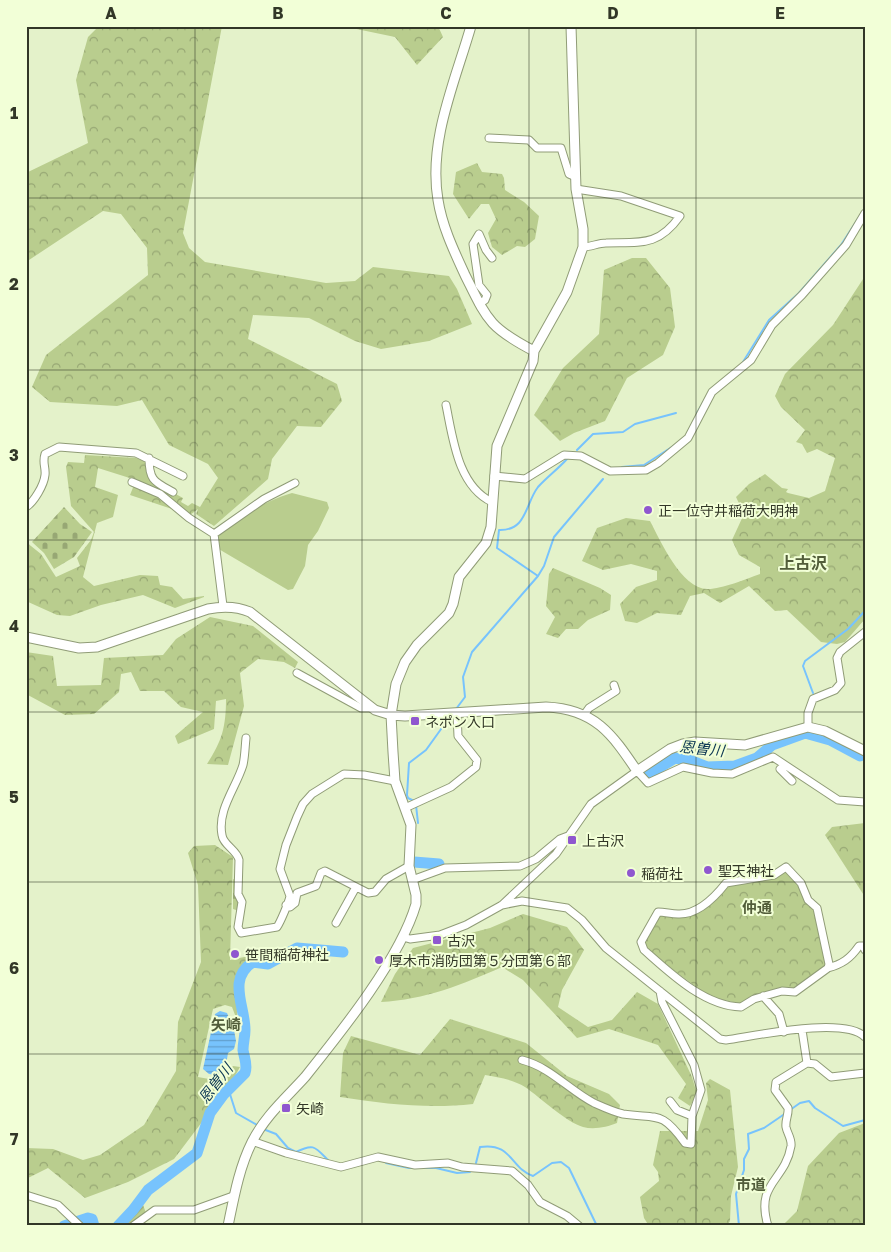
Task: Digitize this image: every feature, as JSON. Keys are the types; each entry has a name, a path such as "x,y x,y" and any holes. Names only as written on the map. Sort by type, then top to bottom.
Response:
{"street":[{"path":"471,26 438,143 436,184 438,201 449,238 487,318 500,332 534,351"},
{"path":"228,1226 233,1196 252,1141 263,1123 303,1078 341,1030 390,961 403,937 416,904 409,866 412,805 395,781 392,715 396,684 405,662 417,645 449,612 453,604 459,577 486,543 491,527 494,476 499,440 520,395 533,361 534,351 567,292 583,247 583,229 576,189 571,26"},
{"path":"489,138 529,140 537,148 561,148 569,174 576,177"},
{"path":"576,189 621,196 680,216 675,223 656,239 635,244 604,243 583,247"},
{"path":"494,476 525,479 564,455 582,456 610,470 646,470 658,463 688,438 697,426 712,392 751,360 772,325 802,295 846,244 865,213"},
{"path":"480,304 485,300 486,295 479,285 473,244 479,234 492,258"},
{"path":"446,405 462,471 481,497 492,502"},
{"path":"26,507 37,494 45,475 42,462 45,454 54,448 136,453 183,476"},
{"path":"149,458 149,472 152,480 174,492"},
{"path":"132,482 160,494 180,513 214,534"},
{"path":"214,534 257,503 295,483"},
{"path":"214,534 223,606"},
{"path":"26,637 79,648 97,647 184,616 223,606 241,608 250,612 372,708 392,715 457,714 546,707 568,709 602,725 619,744 637,771 648,783 683,767 712,773 732,774 773,757 838,800 865,802"},
{"path":"808,727 808,713 813,699 835,690 841,683 837,658 840,652 865,632"},
{"path":"297,673 361,708 372,708"},
{"path":"584,715 589,708 616,691 614,685"},
{"path":"412,805 451,787 476,767 478,760 458,736 457,714"},
{"path":"403,937 410,939 440,935 466,925 502,905 556,854 581,816 596,800 670,749 696,742 745,745 808,727 825,731 864,750"},
{"path":"245,742 243,764 226,802 222,827 222,838 238,855 240,860 238,894 242,902 238,931 241,933 277,926 282,920 290,891 280,869 286,845 303,804 312,794 324,788 337,776 344,774 364,775 395,781"},
{"path":"780,769 792,781"},
{"path":"412,880 445,868 520,866 536,859 560,839 568,836"},
{"path":"828,968 821,916 817,908 808,900 801,883 786,865 774,875 726,883 719,893 697,909 679,915 658,912 642,942 648,953 689,986 714,1002 741,1007 763,996 782,991 795,992 828,968 846,961 858,946 863,946 865,950"},
{"path":"286,905 290,906 294,903 296,894 316,886 321,873 325,871 368,893 375,892 386,879 409,866"},
{"path":"336,923 356,888"},
{"path":"502,905 522,901 567,908 582,920 606,948 720,1039 726,1040 837,1026 853,1029 865,1036"},
{"path":"522,1060 543,1067 560,1082 597,1104 623,1114 650,1115 660,1118 674,1128 688,1145 691,1140 692,1116 701,1090 694,1064 662,1002 660,990"},
{"path":"763,996 779,1014 784,1032"},
{"path":"802,1030 807,1063"},
{"path":"768,1226 763,1209 764,1199 791,1147 786,1125 788,1110 775,1090 776,1082 807,1063 815,1064 831,1077 865,1073"},
{"path":"670,1101 677,1110 692,1116"},
{"path":"252,1141 286,1153 341,1167 378,1157 415,1165 448,1163 462,1167 512,1171 528,1185 540,1202 568,1216 579,1226"},
{"path":"26,1195 58,1205 77,1223"},
{"path":"134,1226 155,1210 194,1210 233,1196"}],"green space":[{"path":"99,26 222,26 183,233 189,248 205,262 326,283 355,281 373,267 449,276 457,289 472,324 429,341 381,349 355,341 309,318 253,315 248,339 337,384 342,401 321,427 297,426 272,459 268,479 214,526 196,514 198,509 190,515 130,495 136,480 98,468 95,487 118,495 113,517 97,523 83,577 94,586 140,575 158,576 160,585 172,587 183,599 204,597 175,608 143,595 101,605 70,616 57,615 26,601 26,542 41,554 56,577 80,566 77,558 91,540 94,532 71,506 66,467 68,462 84,463 85,455 136,458 146,462 152,481 183,498 181,502 188,506 192,503 200,507 218,478 208,464 169,445 142,400 117,406 50,402 32,387 46,355 148,275 147,248 121,214 103,211 26,262 26,173 88,143 76,80 88,37"},
{"path":"342,26 438,26 443,37 417,65 395,37"},
{"path":"477,163 482,172 502,174 505,190 524,202 539,216 535,239 525,247 517,246 502,255 492,247 488,233 496,219 489,204 481,204 469,219 453,194 456,172"},
{"path":"632,258 646,258 670,288 675,327 663,355 627,378 605,421 574,433 560,441 534,415 563,368 599,334 604,270"},
{"path":"865,276 865,619 845,642 837,644 821,642 787,610 775,611 749,586 720,603 704,593 690,596 681,615 657,613 637,623 625,621 620,604 636,587 657,580 657,571 631,564 603,570 582,561 597,528 626,518 650,521 666,551 681,573 698,587 714,589 760,574 760,567 739,555 732,540 744,514 736,497 749,484 765,474 782,488 788,489 786,492 788,493 809,498 825,491 835,458 817,449 807,453 802,444 796,442 805,430 781,407 775,396 785,374 833,325"},
{"path":"292,493 327,502 329,508 318,531 308,545 305,566 293,589 288,590 217,548 217,536 221,530 239,517 274,499"},
{"path":"64,507 80,524 92,532 74,557 54,569 44,553 32,542"},
{"path":"553,568 600,588 611,595 610,610 588,620 578,629 566,629 558,638 546,634 555,617 546,606 549,574"},
{"path":"210,617 253,626 298,662 295,668 284,662 258,659 240,673 244,706 228,765 207,764 222,733 226,699 216,701 214,729 178,744 175,736 203,712 181,707 164,691 140,691 131,672 121,674 119,692 94,714 65,715 26,694 26,652 53,656 57,686 101,685 104,658 163,655 176,639"},
{"path":"865,823 865,897 825,835 832,827"},
{"path":"215,845 233,857 230,960 288,948 291,952 241,973 237,990 237,1020 232,1007 225,1005 213,1009 198,1077 220,1081 233,1066 240,1067 230,1085 174,1159 128,1182 85,1198 48,1168 26,1179 26,1148 53,1149 83,1160 100,1155 144,1125 176,1071 178,1022 201,962 198,885 188,853 194,846"},
{"path":"787,870 816,910 826,965 825,968 793,989 742,1004 710,997 646,950 644,941 657,914 697,912 729,883"},
{"path":"233,879 237,881 239,911 233,909"},
{"path":"523,914 567,927 584,950 562,990 558,1007 588,1027 612,1020 637,992 658,1004 692,1077 697,1094 690,1106 678,1098 686,1084 658,1045 609,1029 577,1038 523,980 502,967 428,995 381,1002 395,974 413,948 490,928"},
{"path":"450,1019 526,1043 567,1076 609,1094 620,1105 617,1123 600,1128 583,1127 561,1115 521,1085 506,1079 485,1075 473,1104 440,1106 406,1105 340,1097 343,1053 351,1036 420,1055"},
{"path":"710,1079 730,1090 738,1167 731,1196 730,1221 727,1226 649,1226 644,1218 640,1197 659,1181 658,1172 653,1165 660,1131 698,1131 708,1100 706,1083"},
{"path":"865,1123 865,1226 782,1226 797,1211 808,1166 839,1133"},
{"path":"142,1202 146,1213 131,1226 121,1226 134,1214"}],"water":[{"path":"220,1011 227,1013 236,1041 234,1049 228,1053 226,1065 229,1068 218,1075 209,1074 203,1069 215,1014"}],"waterway":[{"path":"743,362 769,320 799,293 841,245 865,208"},
{"path":"697,413 711,389"},
{"path":"577,450 593,434 623,432 635,424 676,413"},
{"path":"622,467 644,465 675,445"},
{"path":"538,576 497,548 499,530 508,529 520,521 538,487 567,459"},
{"path":"456,709 465,697 463,677 472,652 538,576 544,566 554,537 603,479"},
{"path":"813,693 803,666 805,661 848,629 865,611"},
{"path":"414,801 408,798 407,795 409,763 426,750 449,718"},
{"name":"恩曽川","path":"647,775 675,758 689,760 707,767 735,766 757,758 772,745 805,733 830,740 860,756 865,754"},
{"path":"416,805 418,823"},
{"name":"恩曽川","path":"414,862 439,864"},
{"name":"恩曽川","path":"118,1226 148,1190 197,1153 210,1113 224,1094 245,1073 246,1064 243,1050 245,1030 239,993 241,976 245,969 253,962 268,964 297,948 343,952"},
{"path":"229,1091 236,1113 259,1126"},
{"path":"790,1110 800,1103 809,1101 815,1108 843,1126 865,1120"},
{"path":"739,1226 736,1194 744,1170 744,1159 749,1149 748,1134 764,1128 786,1113"},
{"path":"263,1129 276,1134 288,1148 296,1152 311,1147 317,1149 328,1160"},
{"path":"476,1163 480,1147 499,1148 526,1173 533,1176 552,1163 561,1162 569,1168 597,1226"},
{"path":"386,1163 409,1168 436,1168 457,1173 470,1172"},
{"name":"恩曽川","path":"64,1226 88,1218 92,1219 94,1226"}],"place":[{"name":"正一位守井稲荷大明神","path":"648,510"},
{"name":"ネポン入口","path":"415,721"},
{"name":"上古沢","path":"572,840"},
{"name":"聖天神社","path":"708,870"},
{"name":"稲荷社","path":"631,873"},
{"name":"古沢","path":"437,940"},
{"name":"笹間稲荷神社","path":"235,954"},
{"name":"厚木市消防団第５分団第６部","path":"379,960"},
{"name":"矢崎","path":"286,1108"}],"district":[{"name":"上古沢","path":"803,563"},
{"name":"仲通","path":"757,907"},
{"name":"矢崎","path":"226,1024"},
{"name":"市道","path":"751,1184"}]}
